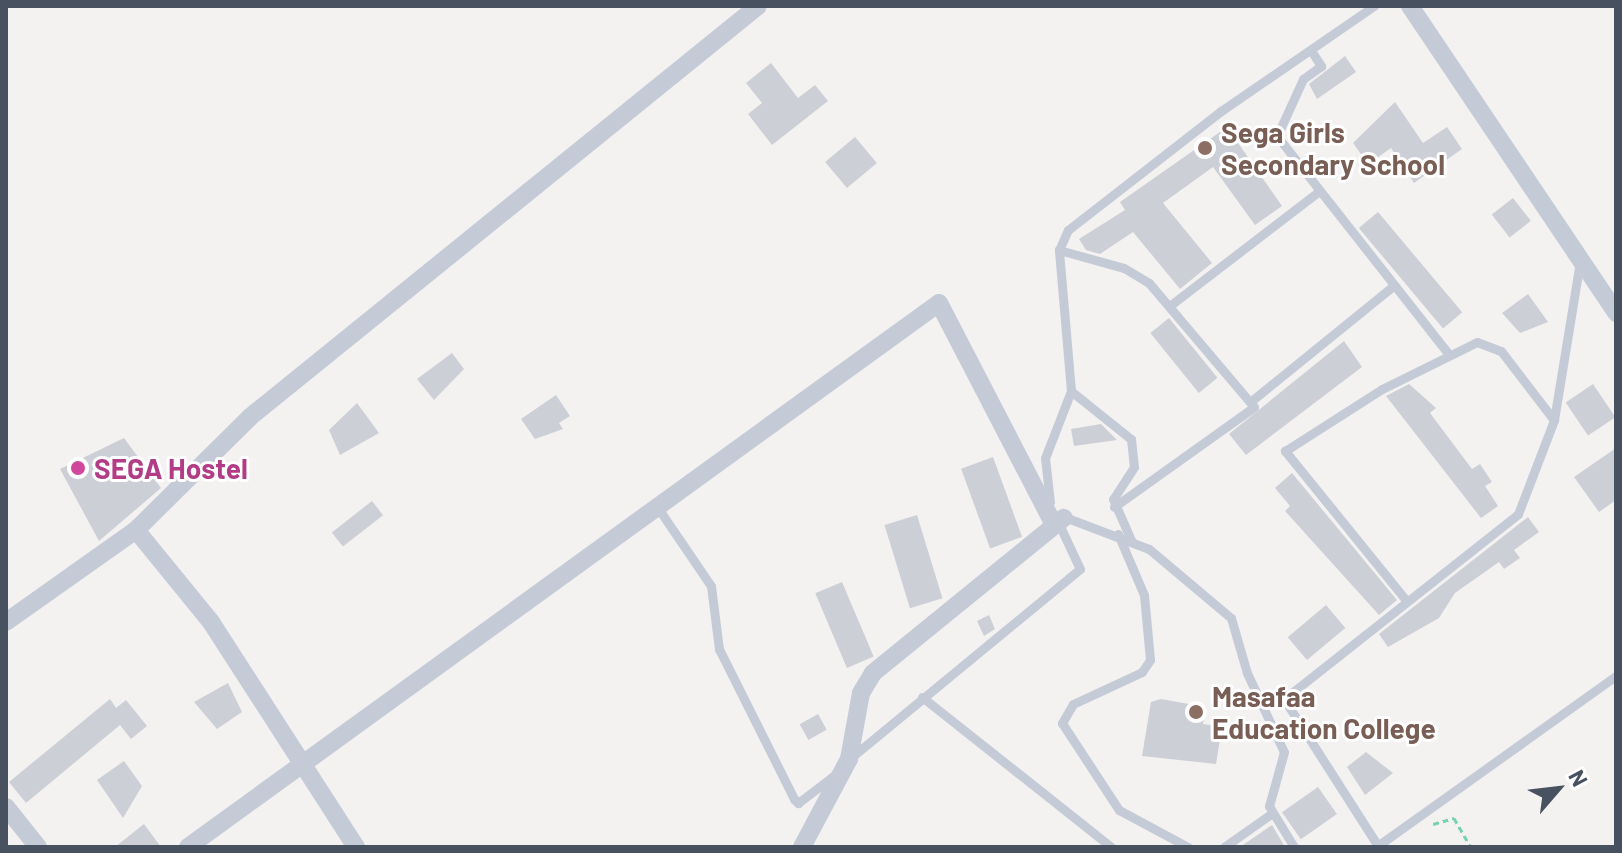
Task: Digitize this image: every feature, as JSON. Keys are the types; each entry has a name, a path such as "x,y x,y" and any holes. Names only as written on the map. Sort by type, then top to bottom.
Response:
{"street":[{"path":"6,622 136,530 250,417 758,6"},
{"path":"1410,6 1616,313"},
{"path":"188,847 299,762 658,508 940,303 1059,522 873,673 861,693 847,763 802,847"},
{"path":"136,530 211,622 356,847"},
{"path":"6,807 38,847"}],"lane":[{"path":"658,508 711,586 719,649 798,803 1080,569 1049,501 1045,458 1071,391 1059,250 1084,213 1374,6"},
{"path":"1312,52 1321,66 1303,79 1276,133 1392,287 1448,353"},
{"path":"1172,304 1318,192"},
{"path":"1059,250 1124,268 1172,304 1254,407 1211,433 1200,450 1114,507"},
{"path":"1580,261 1554,420 1518,514 1405,599 1284,699 1377,846 1616,676"},
{"path":"1250,402 1392,287"},
{"path":"1405,599 1285,451 1448,353 1488,342 1554,420"},
{"path":"1071,391 1131,439 1134,467 1114,507"},
{"path":"1114,507 1131,540"},
{"path":"1059,522 1118,534 1131,540 1231,618 1247,673 1284,752 1271,814 1224,847"},
{"path":"1118,534 1144,595 1150,660 1142,672 1073,704 1062,723 1119,810 1188,847"},
{"path":"922,697 1111,847"},
{"path":"1271,814 1294,847"}],"path":[{"path":"1429,825 1454,818 1471,847"}],"building":[{"path":"1345,56 1356,72 1317,99 1309,84"},
{"path":"771,63 798,98 815,85 828,101 772,145 748,114 762,103 746,83"},
{"path":"1395,102 1423,143 1447,127 1462,149 1414,183 1391,148 1368,164 1353,143"},
{"path":"1227,127 1282,206 1255,225 1213,167 1163,203 1212,263 1180,289 1133,232 1100,254 1086,250 1079,239 1125,210 1120,202"},
{"path":"855,137 877,163 847,188 825,162"},
{"path":"1513,198 1531,221 1510,237 1492,215"},
{"path":"1378,212 1462,312 1443,328 1359,228"},
{"path":"1528,294 1548,322 1520,333 1502,313"},
{"path":"1169,318 1217,378 1199,393 1150,333"},
{"path":"1344,341 1362,367 1246,455 1229,434"},
{"path":"452,353 464,369 434,400 417,379"},
{"path":"1409,384 1436,408 1430,413 1472,469 1480,464 1492,482 1485,486 1498,506 1481,518 1386,396"},
{"path":"1593,384 1615,417 1588,436 1566,402"},
{"path":"556,395 570,416 559,423 563,429 535,439 521,419"},
{"path":"357,403 379,433 340,455 329,430"},
{"path":"1101,424 1117,440 1074,446 1071,429"},
{"path":"124,438 161,488 99,541 60,469"},
{"path":"1616,448 1616,500 1599,512 1574,477"},
{"path":"993,457 1022,537 990,549 961,469"},
{"path":"1292,473 1397,600 1379,615 1285,511 1290,506 1275,488"},
{"path":"372,501 383,515 343,547 332,532"},
{"path":"917,515 942,598 910,608 884,525"},
{"path":"1528,517 1539,532 1514,550 1520,558 1504,569 1499,562 1455,593 1439,618 1388,647 1379,634"},
{"path":"842,582 874,657 847,668 815,593"},
{"path":"1326,605 1345,628 1307,660 1288,637"},
{"path":"989,615 995,629 984,636 977,621"},
{"path":"228,683 242,712 217,729 194,702"},
{"path":"110,699 116,708 126,700 147,726 131,739 120,725 26,803 9,782"},
{"path":"1161,699 1206,707 1203,724 1222,727 1216,764 1142,756 1151,702"},
{"path":"818,714 827,730 808,740 800,724"},
{"path":"1366,752 1393,773 1365,795 1347,767"},
{"path":"124,761 142,786 123,818 97,780"},
{"path":"1318,787 1337,814 1301,839 1282,812"},
{"path":"144,824 161,847 115,847"},
{"path":"1272,825 1285,847 1240,847"}],"place":[{"name":"Sega Girls Secondary School","path":"1205,148"},
{"name":"SEGA Hostel","path":"78,468"},
{"name":"Masafaa Education College","path":"1196,712"}]}
